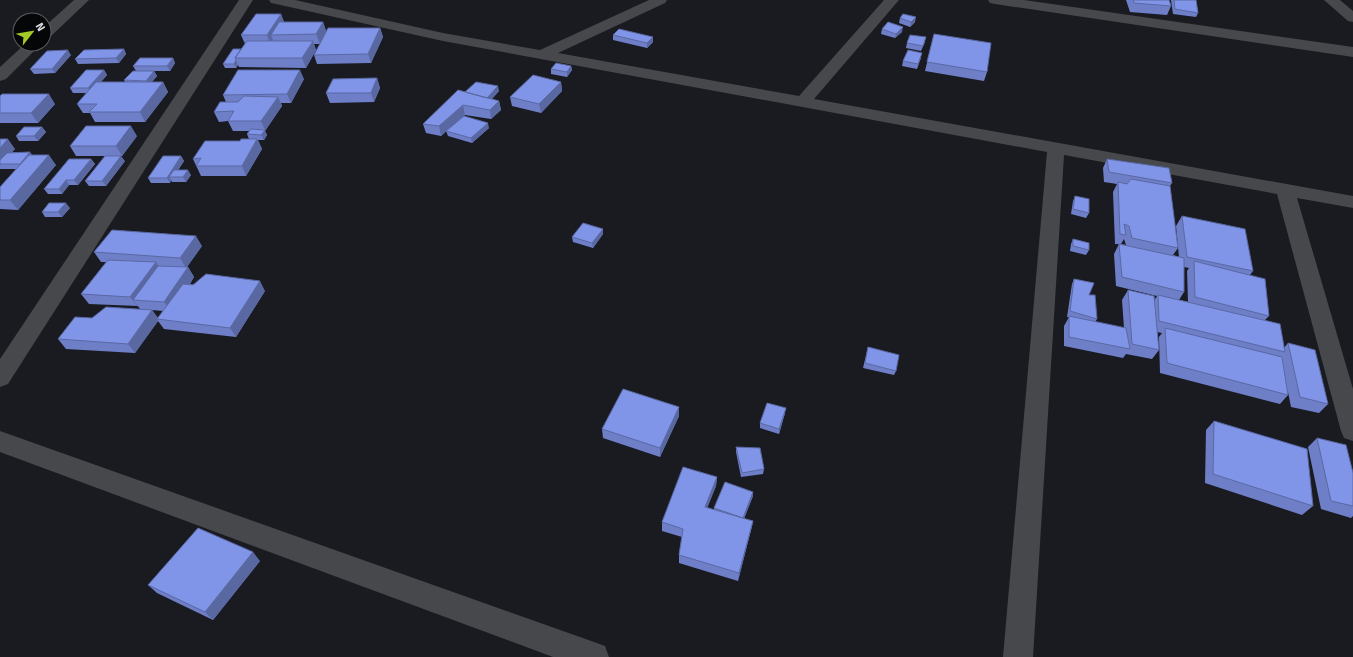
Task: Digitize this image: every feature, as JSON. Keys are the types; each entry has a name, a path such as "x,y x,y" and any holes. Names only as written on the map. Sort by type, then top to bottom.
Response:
{"street":[{"path":"52,28 82,0"},
{"path":"0,378 246,0"},
{"path":"276,0 443,37 1353,202"},
{"path":"542,55 660,0"},
{"path":"802,103 892,0"},
{"path":"995,0 1353,52"},
{"path":"1331,0 1353,18"},
{"path":"1115,6 1124,18"},
{"path":"0,76 26,52"},
{"path":"1018,657 1056,148"},
{"path":"1284,190 1353,431"},
{"path":"0,441 594,657"}],"building":[{"path":"1133,0 1169,0 1171,6 1134,3"},
{"path":"1174,0 1196,0 1198,13 1175,9"},
{"path":"256,14 281,14 267,35 241,35"},
{"path":"903,14 916,17 911,22 900,18"},
{"path":"279,22 323,22 316,34 271,35"},
{"path":"888,22 903,27 896,34 882,29"},
{"path":"328,28 380,28 368,54 314,55"},
{"path":"619,29 653,37 647,43 613,35"},
{"path":"934,34 991,43 987,72 927,62"},
{"path":"910,35 926,37 923,46 907,43"},
{"path":"247,41 313,41 302,58 235,58"},
{"path":"124,49 116,58 75,59 84,50"},
{"path":"233,49 241,49 235,58 236,60 234,64 223,64"},
{"path":"68,50 52,69 30,69 46,52 52,52 52,51"},
{"path":"908,50 922,53 918,64 903,61"},
{"path":"140,58 173,58 167,66 133,66"},
{"path":"556,63 571,66 567,72 551,69"},
{"path":"86,70 104,70 88,88 70,88"},
{"path":"238,70 300,70 287,94 223,95"},
{"path":"133,71 154,71 146,81 124,80"},
{"path":"533,75 561,82 539,104 510,97"},
{"path":"377,78 371,93 326,93 333,79"},
{"path":"96,82 163,82 140,112 89,112 97,104 77,104"},
{"path":"476,82 498,86 487,98 465,92"},
{"path":"458,90 499,101 490,110 463,105 439,126 423,124"},
{"path":"2,94 49,94 31,113 0,113 0,96"},
{"path":"244,96 278,97 261,121 228,121 234,111 214,112 220,102 238,102"},
{"path":"464,116 488,123 471,138 446,131"},
{"path":"86,126 131,126 116,146 70,146"},
{"path":"24,127 42,127 34,136 16,136"},
{"path":"251,129 265,130 261,135 247,134"},
{"path":"0,139 8,139 0,148"},
{"path":"241,139 257,139 242,166 196,166 201,158 193,159 205,141 240,141"},
{"path":"30,152 20,164 0,164 0,160 7,153"},
{"path":"29,155 49,155 10,200 0,200 0,187"},
{"path":"105,156 121,156 102,181 85,181"},
{"path":"163,156 181,156 167,178 148,178"},
{"path":"69,159 91,159 74,180 66,180 59,189 44,189"},
{"path":"1107,159 1169,168 1172,183 1109,172"},
{"path":"174,170 188,170 183,177 169,177"},
{"path":"1131,179 1170,186 1178,248 1132,238 1129,226 1124,224 1126,235 1120,234 1118,182 1127,184"},
{"path":"1075,196 1089,199 1089,213 1073,209"},
{"path":"49,203 66,203 58,212 42,212"},
{"path":"1182,216 1245,229 1253,271 1187,257"},
{"path":"583,223 603,229 592,243 572,237"},
{"path":"112,230 196,236 180,258 94,252"},
{"path":"1073,239 1089,243 1089,250 1073,246"},
{"path":"1119,244 1184,258 1184,292 1122,277"},
{"path":"108,260 156,262 130,297 81,294"},
{"path":"1194,261 1265,279 1269,316 1195,297"},
{"path":"158,266 188,267 164,302 133,300"},
{"path":"206,274 260,281 230,328 157,319 183,284 193,285"},
{"path":"1074,279 1094,283 1089,295 1095,295 1097,319 1070,311"},
{"path":"1128,290 1154,296 1159,350 1132,344"},
{"path":"1158,295 1280,324 1285,352 1159,321"},
{"path":"106,307 152,310 128,344 58,339 75,317 92,318"},
{"path":"1069,316 1126,328 1130,349 1069,337"},
{"path":"1165,328 1282,357 1288,395 1167,363"},
{"path":"1288,343 1315,350 1328,404 1300,397"},
{"path":"868,347 899,355 896,371 865,363"},
{"path":"623,389 679,407 660,448 602,429"},
{"path":"767,403 786,408 779,429 760,423"},
{"path":"1214,421 1307,449 1313,506 1213,474"},
{"path":"1317,438 1346,445 1353,473 1353,506 1331,501"},
{"path":"736,447 760,448 764,469 742,473"},
{"path":"683,467 717,477 705,507 753,521 739,573 679,555 683,529 662,522"},
{"path":"725,482 753,492 743,518 714,508"},
{"path":"198,528 253,552 205,612 148,585"}]}
